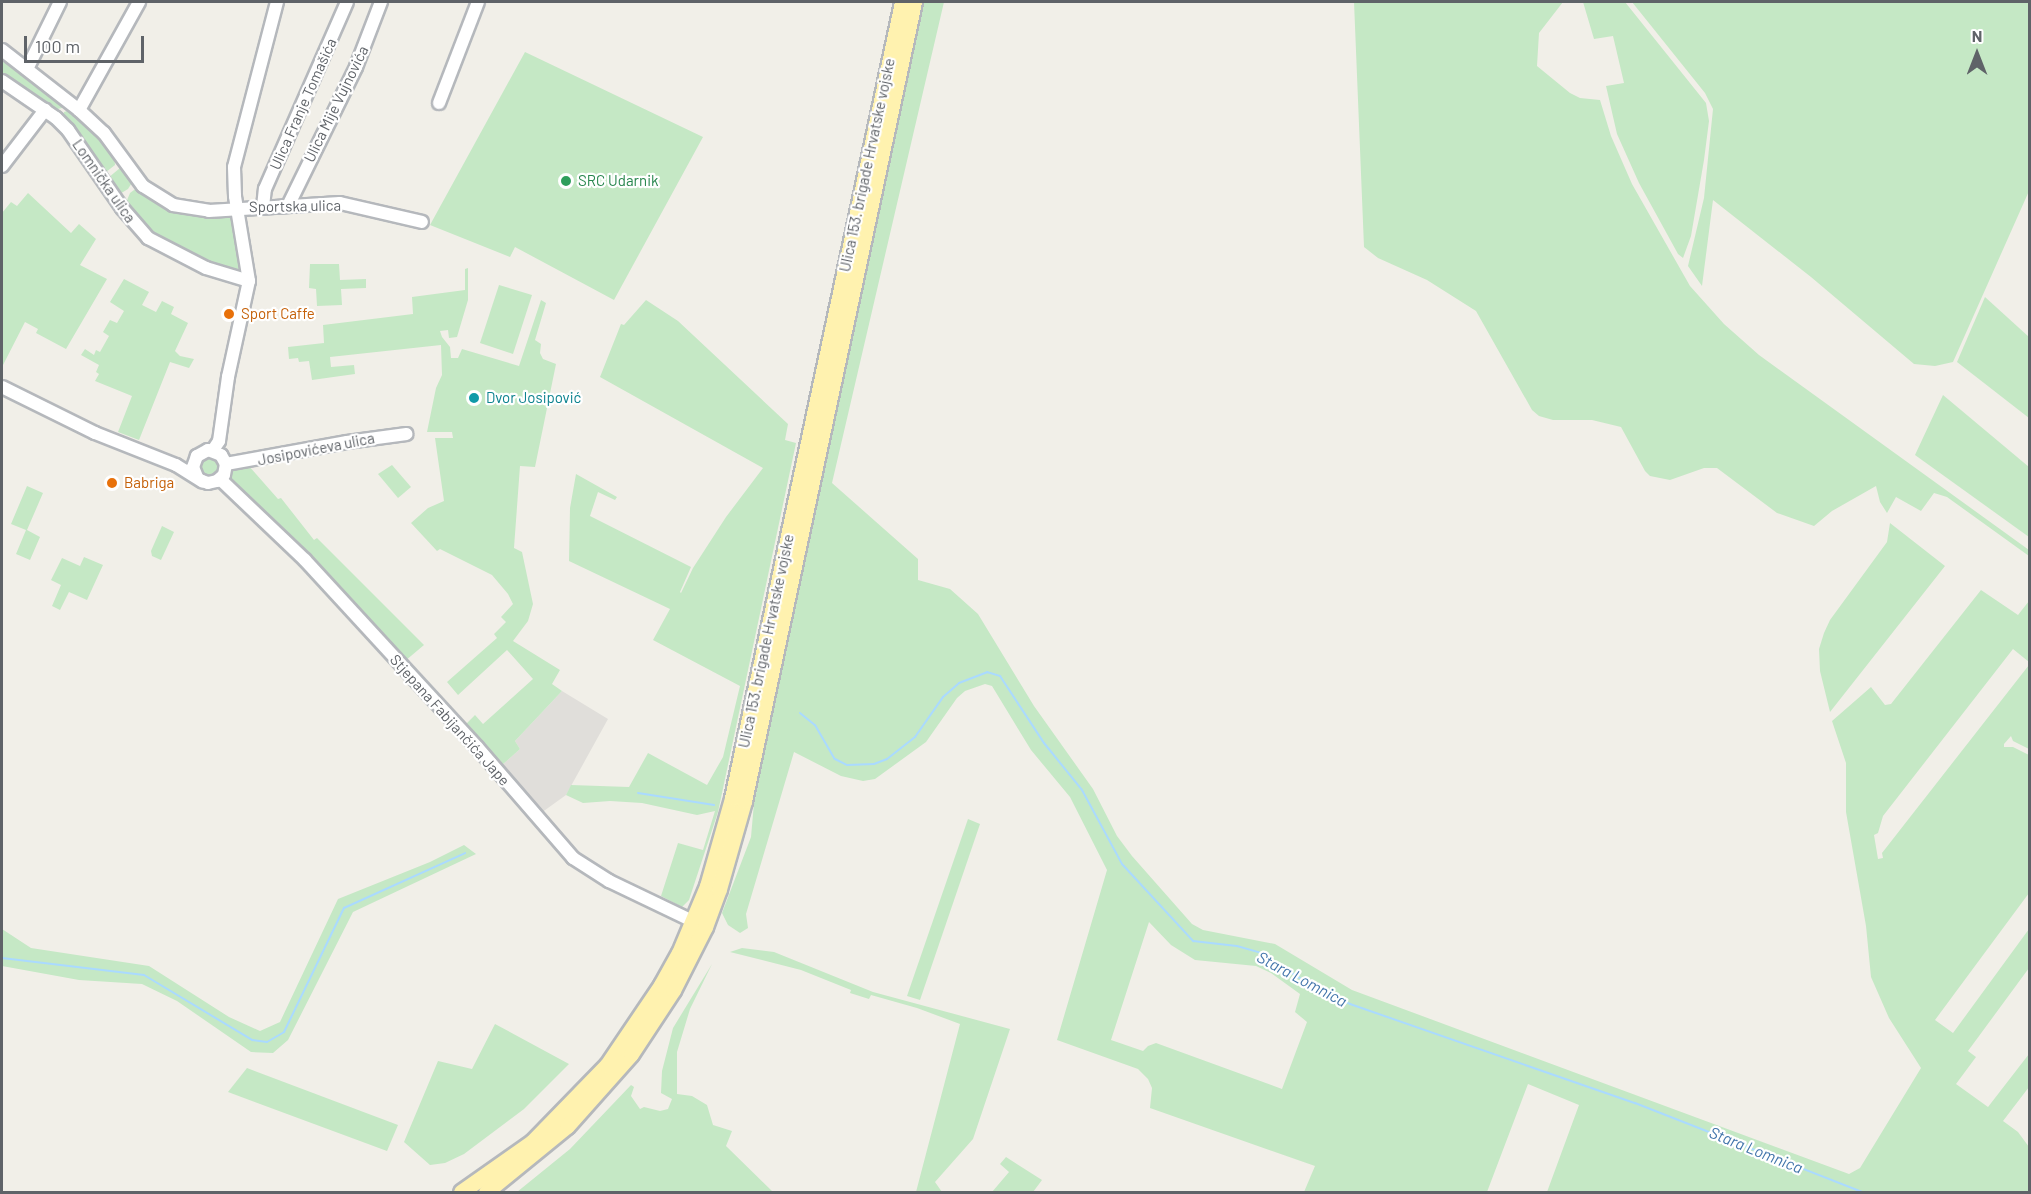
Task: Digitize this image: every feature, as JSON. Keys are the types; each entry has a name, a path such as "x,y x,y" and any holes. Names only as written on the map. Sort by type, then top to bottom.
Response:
{"main road":[{"name":"Ulica 153. brigade Hrvatske vojske","path":"461,1192 531,1142 607,1065 662,986 699,924 732,798 902,2"},
{"name":"Ulica 153. brigade Hrvatske vojske","path":"486,1192 560,1132 615,1074 673,990 731,850 744,801 914,2"}],"street":[{"path":"27,69 60,2"},
{"path":"56,118 75,106 140,2"},
{"path":"213,450 219,441 228,377 249,281 237,207 234,167 277,2"},
{"name":"Ulica Franje Tomašića","path":"263,207 265,189 347,2"},
{"name":"Ulica Mije Vujnovića","path":"288,206 356,67 381,2"},
{"path":"439,103 478,2"},
{"name":"Lomnička ulica","path":"2,50 75,106 104,134 138,182 154,195 173,205 197,210 237,207"},
{"name":"Lomnička ulica","path":"2,81 56,118 75,140 122,208 148,238 206,268 249,281"},
{"path":"2,166 45,111"},
{"name":"Sportska ulica","path":"237,207 340,203 422,222"},
{"path":"2,387 95,433 163,459 208,483 220,479 226,464 221,454 213,450 182,461 163,459"},
{"name":"Josipovićeva ulica","path":"226,464 406,434"},
{"path":"197,456 193,466 197,477"},
{"name":"Stjepana Fabijančića Jape","path":"220,479 305,560 477,747 573,858 609,881 699,924"}],"shaded area":[{"path":"562,691 608,719 566,795 541,813 502,765 520,749 515,741"}],"green space":[{"path":"921,2 944,2 832,483 918,559 918,580 950,589 978,614 1034,706 1093,789 1117,836 1192,924 1203,930 1275,944 1352,990 1849,1174 1860,1168 1921,1068 1889,1018 1871,977 1866,926 1846,812 1846,763 1832,721 1871,687 1885,705 1891,704 1981,590 2018,615 2029,601 2029,662 2013,649 1883,816 1878,833 1874,835 1878,859 1883,858 1882,853 2029,665 2029,749 2013,741 2011,736 2004,747 2013,747 2029,755 2029,893 1935,1020 1953,1033 2029,929 2029,968 1968,1051 1976,1057 1956,1084 1988,1107 2029,1054 2029,1087 2003,1121 2018,1132 2029,1147 2029,1192 1547,1192 1579,1105 1528,1084 1487,1192 1304,1192 1315,1166 1150,1108 1152,1088 1148,1079 1138,1069 1057,1040 1107,870 1070,797 1031,750 992,686 985,684 965,691 957,698 926,742 875,779 863,781 841,776 794,752 746,914 748,928 740,933 728,925 722,913 751,837 754,803","holes":["1149,922 1171,945 1195,960 1256,966 1271,973 1300,994 1295,1012 1307,1022 1282,1089 1156,1043 1143,1051 1111,1040"]},
{"path":"1354,2 1563,2 1539,33 1537,66 1570,93 1580,98 1600,100 1611,136 1632,184 1690,286 1724,324 1759,355 2029,550 2029,556 1947,497 1934,493 1921,511 1896,497 1887,513 1880,502 1876,486 1832,511 1814,526 1777,513 1717,468 1704,468 1670,480 1650,476 1621,427 1592,420 1553,420 1539,416 1532,410 1476,311 1427,280 1378,258 1364,247"},
{"path":"1583,2 1625,2 1706,103 1709,121 1704,160 1691,236 1683,258 1678,254 1639,183 1617,134 1606,86 1624,83 1613,36 1594,39"},
{"path":"1632,2 2029,2 2029,191 1953,362 1935,366 1914,364 1811,277 1713,200 1702,286 1688,266 1704,198 1713,109 1705,93"},
{"name":"SRC Udarnik","path":"525,52 703,137 614,300 515,247 510,257 430,225"},
{"path":"2,54 64,105 62,108 53,110 2,76"},
{"path":"70,110 82,115 114,154 115,165 106,172 102,174 62,119 64,112"},
{"path":"120,168 133,181 128,189 118,195 108,178"},
{"path":"138,187 152,197 231,216 240,269 237,272 223,270 157,241 125,205 130,193"},
{"path":"28,193 71,233 79,224 96,239 80,265 107,279 66,349 36,333 38,329 25,322 2,367 2,213 11,202 17,206"},
{"path":"310,264 339,264 340,280 366,279 366,288 341,289 342,305 317,306 316,289 309,288"},
{"path":"468,268 468,300 457,337 449,338 448,330 440,331 450,347 451,358 458,358 462,349 519,366 541,300 546,303 535,340 541,344 540,353 543,359 556,364 535,467 520,466 514,548 522,552 533,604 528,621 513,641 560,670 552,684 562,691 515,741 520,749 502,765 465,725 475,715 483,724 533,679 507,650 458,695 447,682 497,638 494,634 506,622 501,617 513,604 508,594 492,575 440,549 437,551 411,523 428,508 444,501 435,438 453,438 452,432 427,432 436,388 442,375 441,345 330,357 331,367 354,365 355,374 312,380 309,361 299,362 298,358 289,359 288,347 324,343 323,325 413,314 412,297 465,290 465,269"},
{"path":"124,279 149,292 142,305 156,312 162,301 174,307 171,314 188,323 175,351 180,356 194,359 189,368 170,362 139,440 118,432 132,396 95,381 99,374 96,372 99,365 81,355 85,349 94,355 96,350 100,352 109,336 103,332 110,320 117,323 124,311 110,302"},
{"path":"499,285 532,295 513,354 480,343"},
{"path":"1985,297 2029,337 2029,418 1957,362"},
{"path":"646,300 678,321 788,424 785,440 796,443 718,812 689,900 682,907 661,896 678,843 703,850 715,811 697,815 642,803 610,801 583,803 566,795 571,785 629,787 648,753 707,785 723,757 740,686 653,640 670,609 569,561 570,508 576,474 617,497 615,500 598,492 590,516 691,567 681,593 693,568 726,517 763,468 600,377 621,324 624,325"},
{"path":"1943,395 2029,467 2029,537 1915,455"},
{"path":"209,455 219,462 220,466 213,476 209,477 199,470 198,466 205,456"},
{"path":"248,465 278,499 281,498 314,540 317,538 424,645 405,661 293,538 231,479 229,475 233,471"},
{"path":"392,465 411,487 398,498 378,474"},
{"path":"27,486 43,493 27,530 40,537 30,560 16,554 26,530 11,524"},
{"path":"1890,523 1945,566 1830,712 1820,671 1819,649 1824,633 1830,620 1887,542"},
{"path":"162,526 174,532 161,560 152,556 151,551"},
{"path":"84,557 103,565 87,600 69,592 60,610 52,606 61,585 51,580 62,558 80,566"},
{"path":"968,819 980,824 920,1000 907,996"},
{"path":"464,845 476,854 353,912 288,1040 273,1053 251,1052 177,1001 142,984 79,980 2,966 2,929 31,948 149,966 229,1017 260,1031 280,1022 338,899 430,862"},
{"path":"742,948 774,952 873,992 1010,1029 973,1139 935,1182 942,1192 916,1192 960,1024 917,1008 871,995 869,999 850,993 851,990 801,970 730,952"},
{"path":"712,964 690,1009 677,1052 677,1094 692,1096 707,1105 713,1125 732,1131 726,1146 773,1192 517,1192 570,1149 631,1085 634,1087 631,1096 640,1109 644,1107 660,1111 668,1109 672,1099 661,1093 662,1071 673,1028"},
{"path":"495,1024 569,1064 524,1109 464,1154 445,1163 430,1165 404,1142 438,1061 472,1069"},
{"path":"247,1068 398,1125 387,1151 228,1092"},
{"path":"1006,1157 1042,1180 1033,1192 992,1192 1009,1172 1000,1164"}],"waterway":[{"name":"Stara Lomnica","path":"800,713 815,725 835,759 847,765 874,764 887,759 915,737 943,697 959,683 987,672 1000,676 1044,743 1082,790 1122,864 1193,941 1237,946 1261,953 1312,986 1350,1004 1635,1103 1862,1192"},
{"path":"638,793 714,805"},
{"path":"2,958 144,975 252,1040 267,1042 284,1032 344,908 465,853"}],"place":[{"name":"SRC Udarnik","path":"566,181"},
{"name":"Sport Caffe","path":"229,314"},
{"name":"Dvor Josipović","path":"474,398"},
{"name":"Babriga","path":"112,483"}]}
